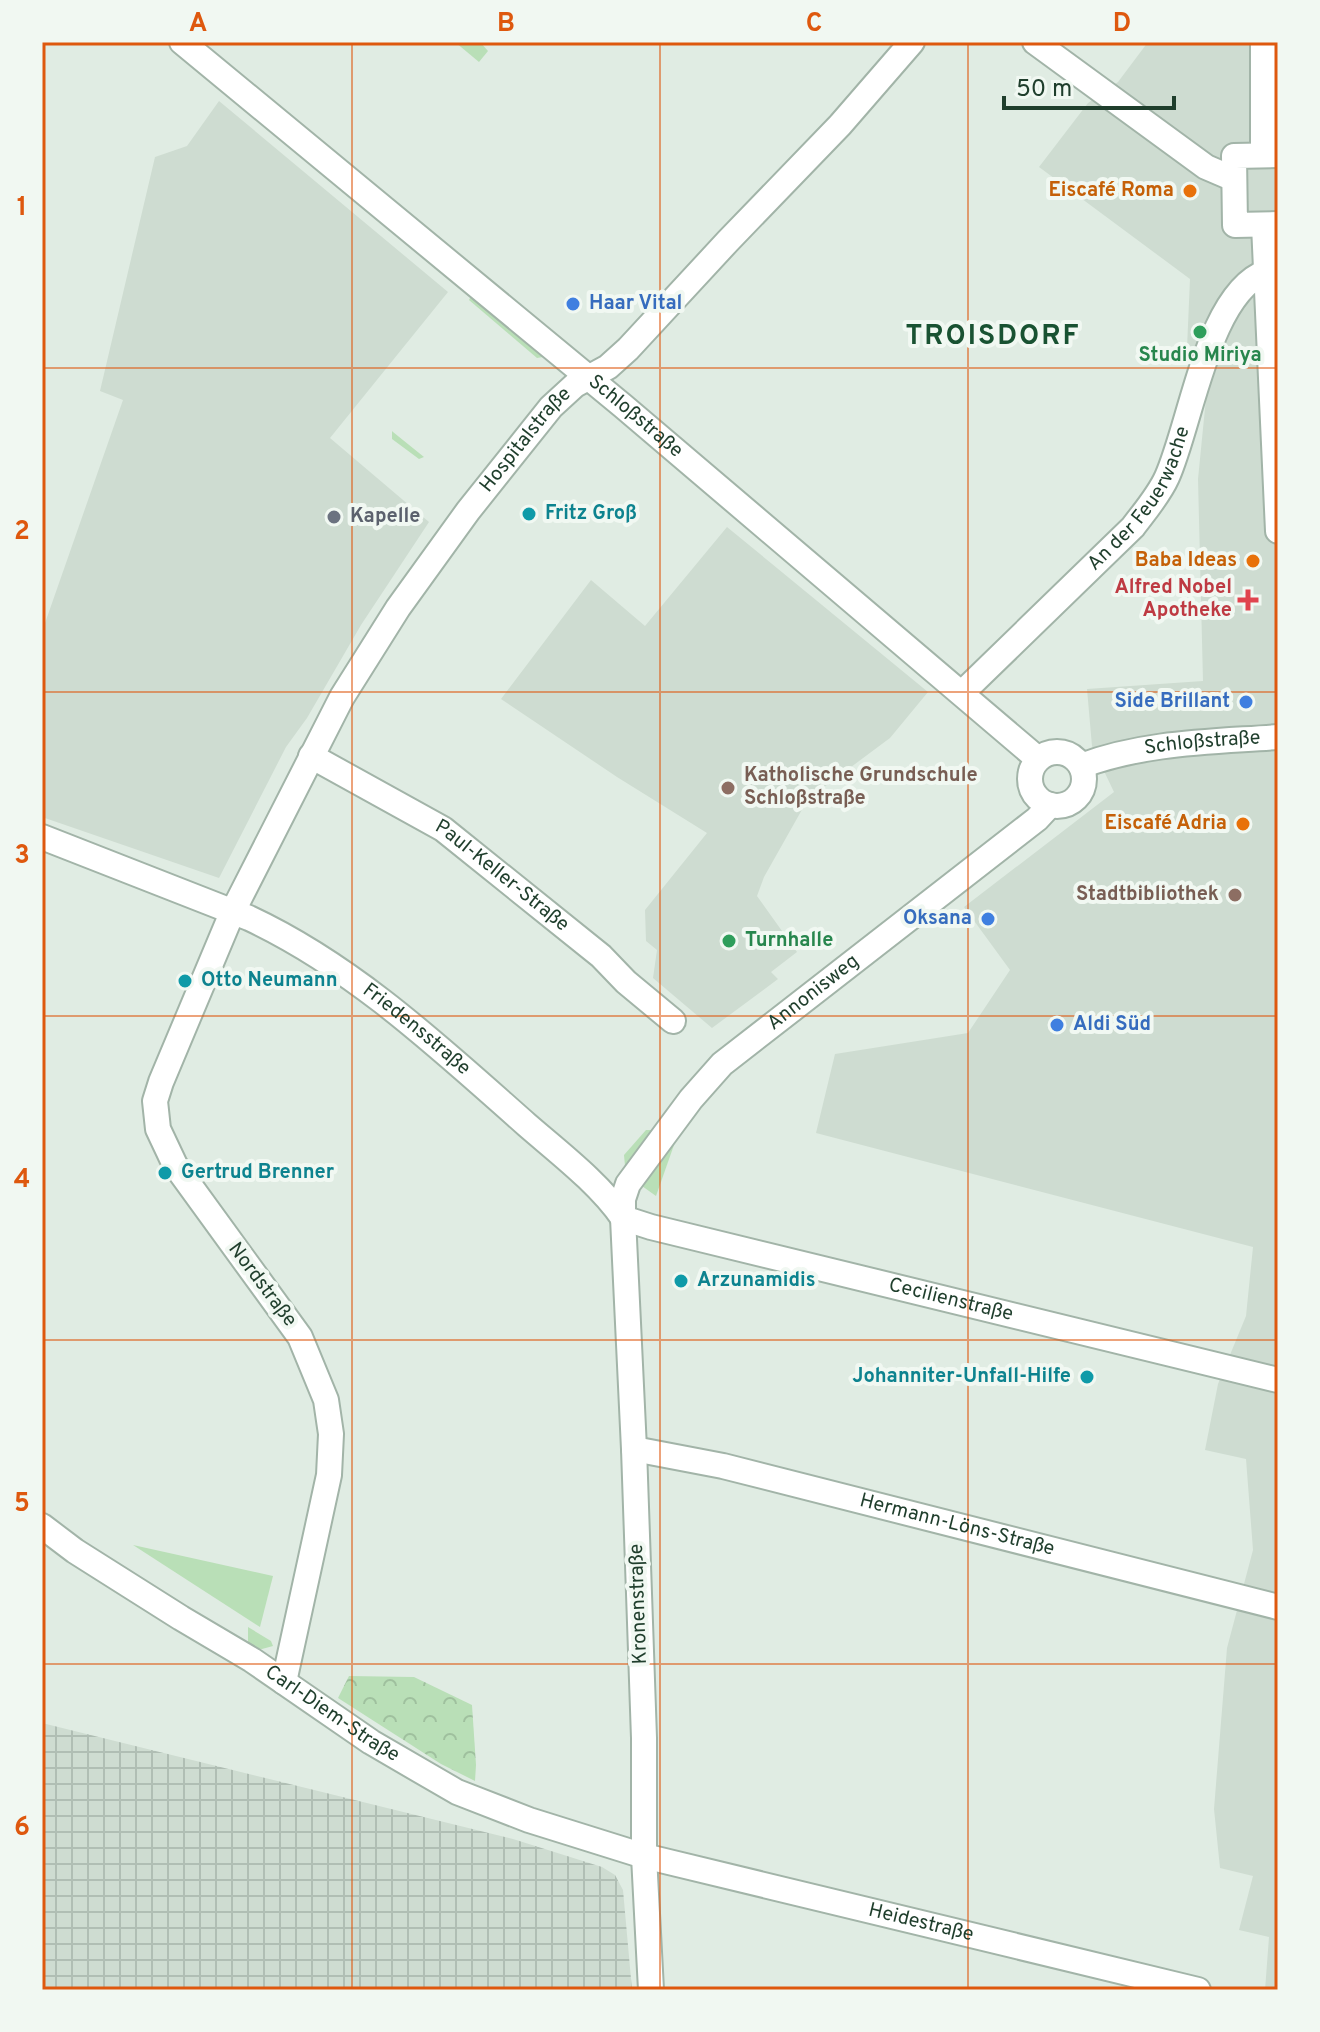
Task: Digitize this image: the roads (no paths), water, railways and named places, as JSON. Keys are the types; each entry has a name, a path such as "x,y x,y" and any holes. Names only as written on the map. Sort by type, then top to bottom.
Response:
{"street":[{"name":"Hospitalstraße","path":"232,913 362,663 468,511 551,407 575,385 608,367 628,349 840,125 912,42"},
{"path":"1035,42 1155,132 1206,167 1234,179"},
{"path":"1263,42 1271,155 1234,156 1235,225 1271,225 1266,272 1278,531"},
{"name":"Schloßstraße","path":"187,44 589,378 1038,759"},
{"name":"An der Feuerwache","path":"962,693 1133,527 1167,478 1210,349 1230,303 1251,278 1266,272"},
{"name":"Schloßstraße","path":"1081,766 1116,754 1152,747 1278,737"},
{"path":"1056,751 1075,758 1081,766 1084,783 1075,799 1059,806 1050,805 1040,800 1031,788 1032,769 1038,759 1056,751"},
{"name":"Paul-Keller-Straße","path":"311,756 443,829 601,956 626,982 673,1021"},
{"name":"Annonisweg","path":"623,1218 623,1199 628,1184 691,1099 722,1064 877,946 1037,819 1050,805"},
{"name":"Friedensstraße","path":"42,837 282,933 329,962 368,991 545,1140 596,1186 623,1218"},
{"name":"Nordstraße","path":"232,913 155,1101 158,1129 175,1165 300,1337 326,1400 331,1434 329,1475 284,1682"},
{"name":"Cecilienstraße","path":"623,1218 1278,1380"},
{"name":"Kronenstraße","path":"623,1218 634,1449 644,1738 644,1856 651,1990"},
{"name":"Hermann-Löns-Straße","path":"634,1449 737,1470 1278,1607"},
{"name":"Carl-Diem-Straße","path":"42,1526 86,1558 252,1660 371,1742 457,1792 529,1820 644,1856"},
{"name":"Heidestraße","path":"644,1856 1198,1990"}],"place":[{"name":"Eiscafé Roma","path":"1190,191"},
{"name":"Haar Vital","path":"573,304"},
{"name":"Studio Miriya","path":"1200,332"},
{"name":"Fritz Groß","path":"529,514"},
{"name":"Kapelle","path":"334,517"},
{"name":"Baba Ideas","path":"1253,561"},
{"name":"Alfred Nobel Apotheke","path":"1248,600"},
{"name":"Side Brillant","path":"1246,702"},
{"name":"Katholische Grundschule Schloßstraße","path":"728,788"},
{"name":"Eiscafé Adria","path":"1243,824"},
{"name":"Stadtbibliothek","path":"1235,895"},
{"name":"Oksana","path":"988,919"},
{"name":"Turnhalle","path":"729,941"},
{"name":"Otto Neumann","path":"185,981"},
{"name":"Aldi Süd","path":"1057,1025"},
{"name":"Gertrud Brenner","path":"165,1173"},
{"name":"Arzunamidis","path":"681,1281"},
{"name":"Johanniter-Unfall-Hilfe","path":"1087,1377"}],"district":[{"name":"TROISDORF","path":"993,337"}]}
